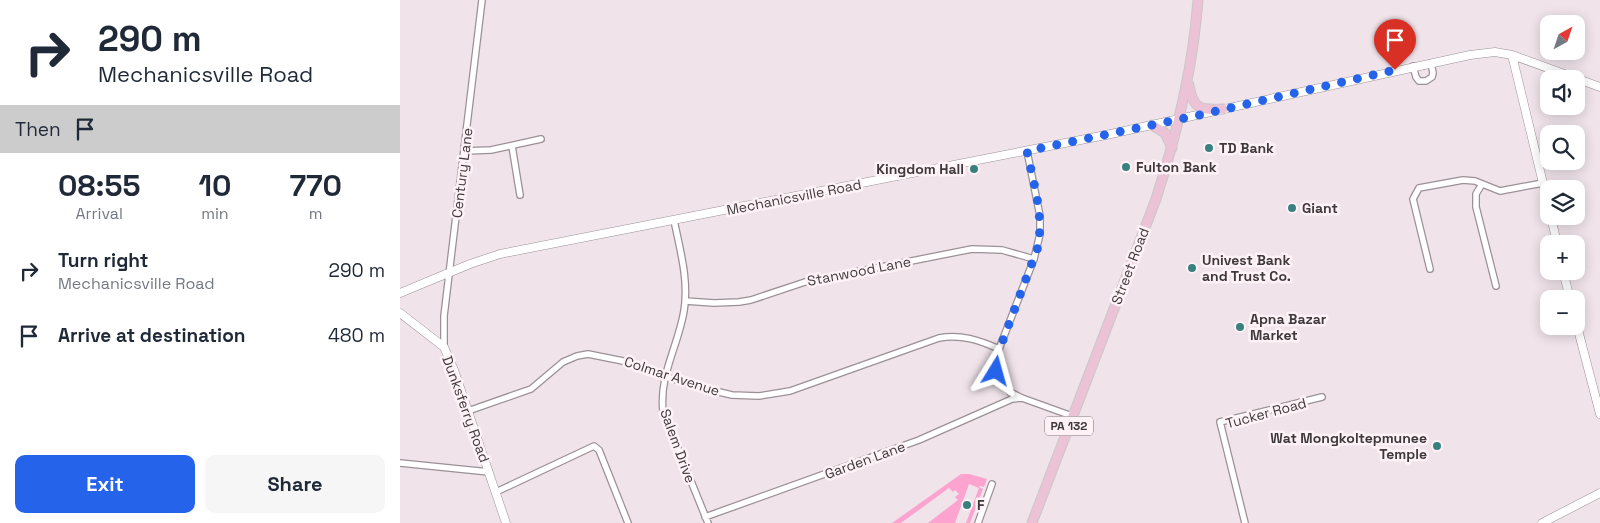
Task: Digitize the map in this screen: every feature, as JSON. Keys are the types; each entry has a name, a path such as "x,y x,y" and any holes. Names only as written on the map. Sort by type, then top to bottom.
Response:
{"main road":[{"name":"Street Road","path":"1032,523 1156,200 1172,150 1189,78 1198,0"},
{"path":"1189,78 1192,96 1196,105 1203,109 1224,109"},
{"path":"1152,125 1165,133 1169,138 1172,150"}],"street":[{"name":"Century Lane","path":"444,347 444,316 482,0"},
{"name":"Mechanicsville Road","path":"400,293 500,254 1027,151 1484,52 1512,54 1600,87"},
{"path":"1512,54 1543,180"},
{"path":"1413,66 1419,81 1426,81 1432,77 1431,63"},
{"path":"465,150 477,152 541,139"},
{"path":"512,146 520,194"},
{"path":"1027,151 1041,223 1038,247 996,361 999,378 1010,392 1072,416"},
{"path":"1430,269 1413,199 1419,188 1470,180 1500,191 1540,183"},
{"path":"1482,184 1476,194 1476,207 1496,286"},
{"name":"Salem Drive","path":"674,220 684,270 685,301 681,324 662,391 663,412 707,520"},
{"name":"Stanwood Lane","path":"685,301 729,303 745,301 804,282 972,249 1002,250 1034,259"},
{"name":"Dunksferry Road","path":"400,313 444,347 454,370 506,523"},
{"path":"1579,335 1600,414"},
{"name":"Colmar Avenue","path":"468,411 532,389 563,362 580,356 594,354 616,359 665,377 719,392 759,396 790,391 939,338 955,336 971,338 999,349"},
{"name":"Garden Lane","path":"707,520 919,440 1012,399 1022,398"},
{"name":"Tucker Road","path":"1245,523 1220,422 1322,398"},
{"path":"496,492 594,446 600,450 628,523"},
{"path":"400,463 489,472"},
{"path":"978,523 992,484"},
{"path":"1542,523 1600,493"}],"shaded area":[{"path":"961,474 969,474 987,479 984,487 979,487 983,489 970,523 966,523 979,488 969,484 955,523 928,523 958,500 955,497 959,494 949,488 901,523 892,523"}],"place":[{"name":"TD Bank","path":"1209,148"},
{"name":"Fulton Bank","path":"1126,167"},
{"name":"Kingdom Hall","path":"974,169"},
{"name":"Giant","path":"1292,208"},
{"name":"Univest Bank and Trust Co.","path":"1192,268"},
{"name":"Apna Bazar Market","path":"1240,327"},
{"name":"Wat Mongkoltepmunee Temple","path":"1437,446"},
{"name":"F","path":"967,505"}],"route":[{"path":"996,371 997,356 1038,247 1040,234 1040,216 1027,151 1195,116 1395,70"}]}
